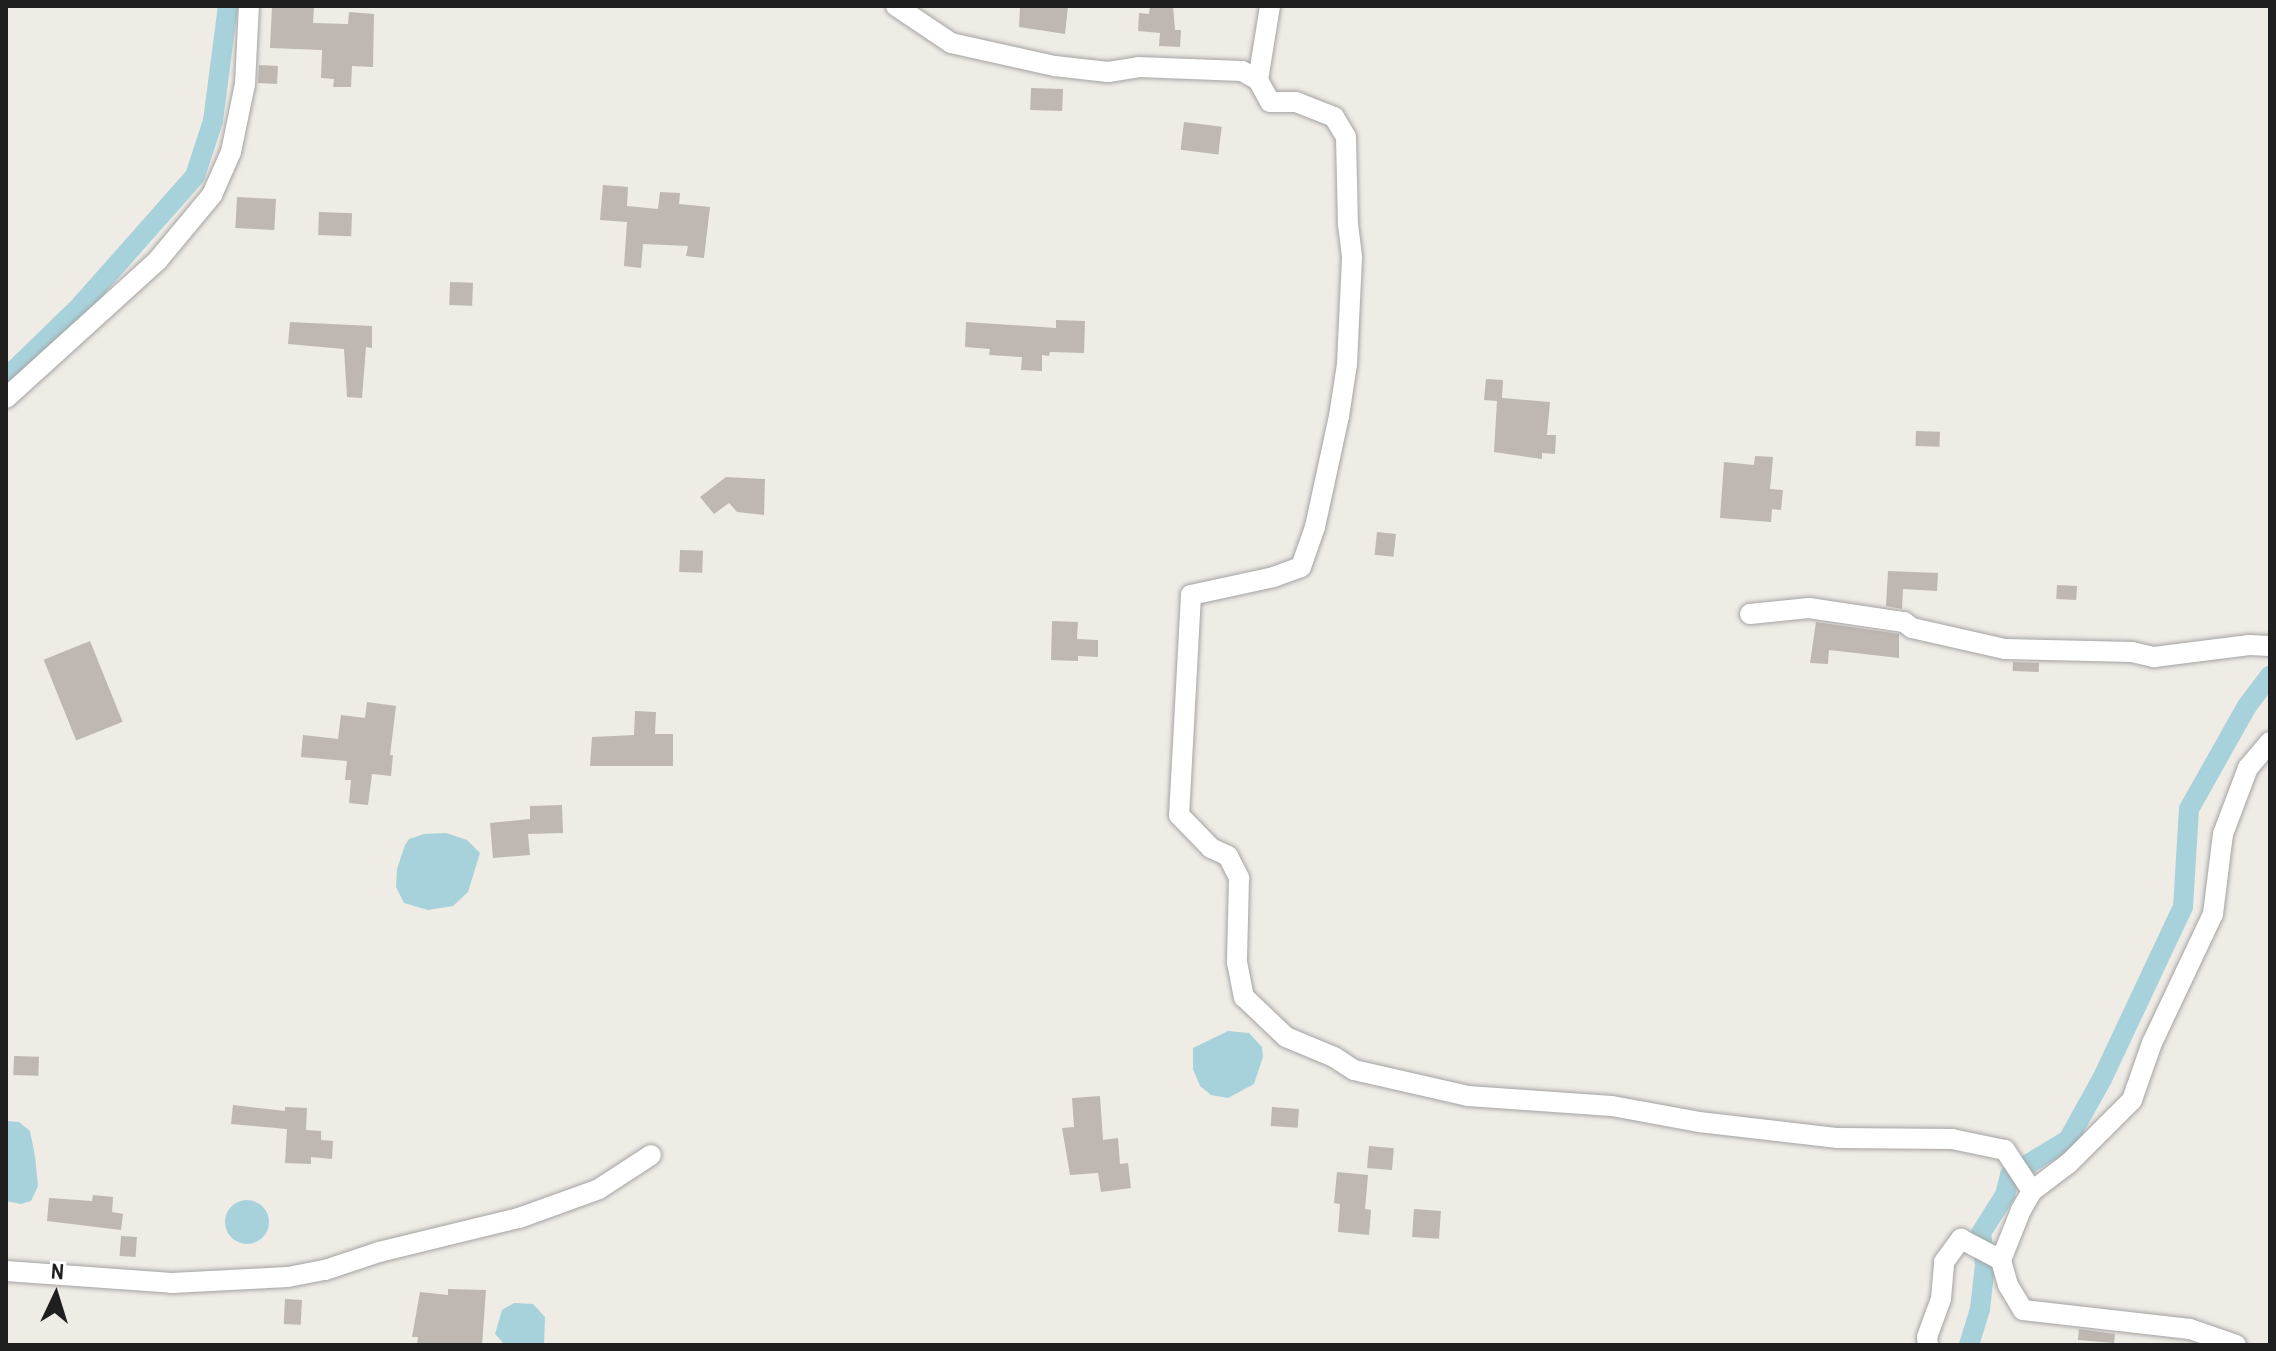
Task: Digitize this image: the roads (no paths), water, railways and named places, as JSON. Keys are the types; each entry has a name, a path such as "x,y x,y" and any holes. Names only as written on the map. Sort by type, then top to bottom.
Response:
{"street":[{"path":"6,398 158,260 212,195 231,152 242,96 249,6"},
{"path":"896,6 951,43 1055,66 1108,72 1138,67 1242,71 1258,80 1270,102 1296,102 1334,117 1346,137 1352,258 1347,364 1315,527 1301,567 1274,577 1191,595 1179,815 1211,848 1228,856 1239,878 1237,962 1244,997 1286,1037 1334,1057 1354,1070 1468,1096 1612,1106 1699,1122 1838,1138 1952,1139 2005,1150 2032,1191"},
{"path":"1258,80 1270,6"},
{"path":"1750,614 1809,608 1904,622 1912,628 2005,649 2132,652 2154,657 2249,645 2270,646"},
{"path":"2236,1345 2190,1329 2023,1310 2008,1285 2001,1260 2032,1191 2069,1163 2132,1100 2152,1043 2213,914 2223,834 2248,768 2270,742"},
{"path":"6,1271 172,1283 313,1273 519,1218 599,1189 651,1155"},
{"path":"1928,1345 1927,1337 1941,1299 1944,1262 1961,1239 2001,1260"}],"water":[{"path":"446,833 467,840 480,853 468,892 453,906 428,910 404,903 396,887 397,869 405,845 409,839 424,834"},
{"path":"1228,1031 1249,1033 1262,1047 1263,1057 1254,1084 1228,1098 1211,1095 1200,1086 1193,1069 1193,1048"},
{"path":"6,1121 19,1122 30,1131 35,1156 38,1186 31,1201 21,1204 6,1201"},
{"path":"247,1200 263,1206 269,1222 263,1238 247,1244 231,1238 225,1222 231,1206"},
{"path":"514,1303 533,1304 545,1317 544,1345 505,1345 495,1334 502,1310"}],"waterway":[{"path":"6,378 81,305 195,176 213,121 228,6"},
{"path":"1969,1345 1980,1309 1985,1265 1981,1233 2005,1195 2010,1175 2068,1140 2102,1079 2183,907 2189,809 2247,706 2270,676"}]}
